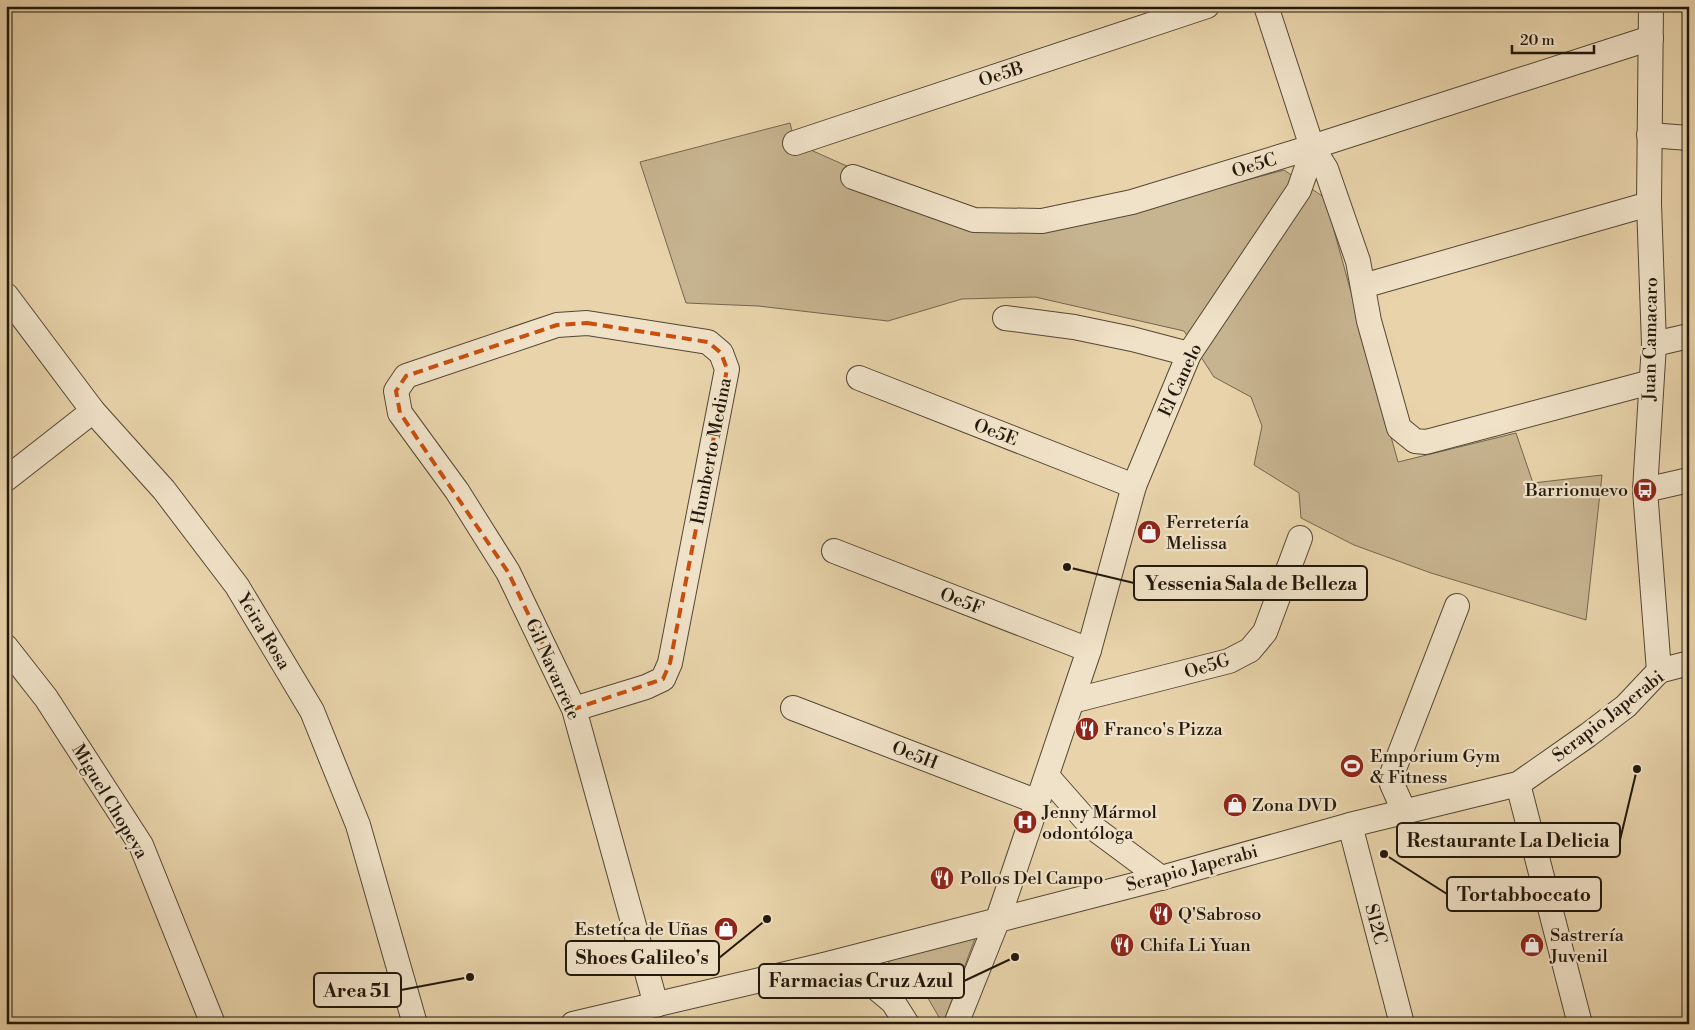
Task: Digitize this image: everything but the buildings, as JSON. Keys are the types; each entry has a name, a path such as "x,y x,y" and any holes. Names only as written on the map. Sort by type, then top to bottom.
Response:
{"street":[{"name":"Oe5B","path":"795,143 1208,6"},
{"path":"1266,6 1312,147 1320,158 1329,178 1358,262 1369,321 1399,428 1415,441 1426,442 1651,382"},
{"name":"Juan Camacaro","path":"1651,6 1649,204 1654,344 1645,490 1659,671"},
{"name":"Oe5C","path":"853,177 974,220 1007,222 1042,221 1132,202 1312,147 1651,38"},
{"path":"1649,135 1689,138"},
{"name":"El Canelo","path":"956,1024 998,919 1089,650 1134,486 1188,354 1299,190 1312,147"},
{"path":"1363,286 1649,204"},
{"name":"Yeira Rosa","path":"6,295 93,411 164,490 237,586 312,711 358,825 415,1024"},
{"path":"1005,318 1074,327 1132,339 1188,354"},
{"name":"Humberto Medina","path":"396,391 406,376 557,325 587,323 708,342 721,353 727,369 670,663 663,679 646,687 574,709"},
{"path":"1654,344 1689,336"},
{"name":"Oe5E","path":"859,378 1134,486"},
{"name":"Gil Navarrete","path":"396,391 400,413 457,491 508,572 574,709 656,1005"},
{"path":"6,479 93,411"},
{"path":"1645,490 1689,480"},
{"name":"Oe5G","path":"1072,701 1229,661 1250,650 1266,632 1300,538"},
{"name":"Oe5F","path":"834,552 1089,650"},
{"path":"1404,811 1392,784 1392,774 1458,606"},
{"name":"Miguel Chopeya","path":"6,647 46,698 141,845 213,1024"},
{"name":"Serapio Japerabi","path":"573,1024 824,964 1161,878 1350,825 1518,784 1626,706 1659,671 1689,664"},
{"name":"Oe5H","path":"793,708 1038,802"},
{"path":"1046,776 1091,826 1161,878"},
{"path":"1518,784 1580,1024"},
{"name":"S12C","path":"1350,825 1402,1024"},
{"path":"824,964 869,982 893,1002 908,1024"}],"highlighted area":[{"path":"587,323 708,342 721,353 727,369 670,663 663,679 574,709 508,572 400,413 396,391 406,376 557,325"}],"shaded area":[{"path":"790,123 795,143 973,222 1111,217 1284,170 1325,198 1398,462 1516,433 1533,483 1602,475 1586,620 1431,573 1354,545 1301,518 1299,493 1254,465 1262,426 1251,397 1214,377 1184,331 1035,297 962,299 888,321 758,306 686,303 640,162"},
{"path":"976,936 943,1024 922,988 887,961"}],"place":[{"name":"Barrionuevo","path":"1645,490"},
{"name":"Ferretería Melissa","path":"1149,532"},
{"name":"Yessenia Sala de Belleza","path":"1067,567"},
{"name":"Franco's Pizza","path":"1087,729"},
{"name":"Emporium Gym & Fitness","path":"1352,766"},
{"name":"Restaurante La Delicia","path":"1637,769"},
{"name":"Zona DVD","path":"1235,805"},
{"name":"Jenny Mármol odontóloga","path":"1025,822"},
{"name":"Tortabboccato","path":"1384,854"},
{"name":"Pollos Del Campo","path":"942,878"},
{"name":"Q'Sabroso","path":"1161,914"},
{"name":"Shoes Galileo's","path":"767,919"},
{"name":"Estetíca de Uñas","path":"726,929"},
{"name":"Chifa Li Yuan","path":"1122,945"},
{"name":"Sastrería Juvenil","path":"1532,945"},
{"name":"Farmacias Cruz Azul","path":"1015,957"},
{"name":"Area 51","path":"470,977"}]}
